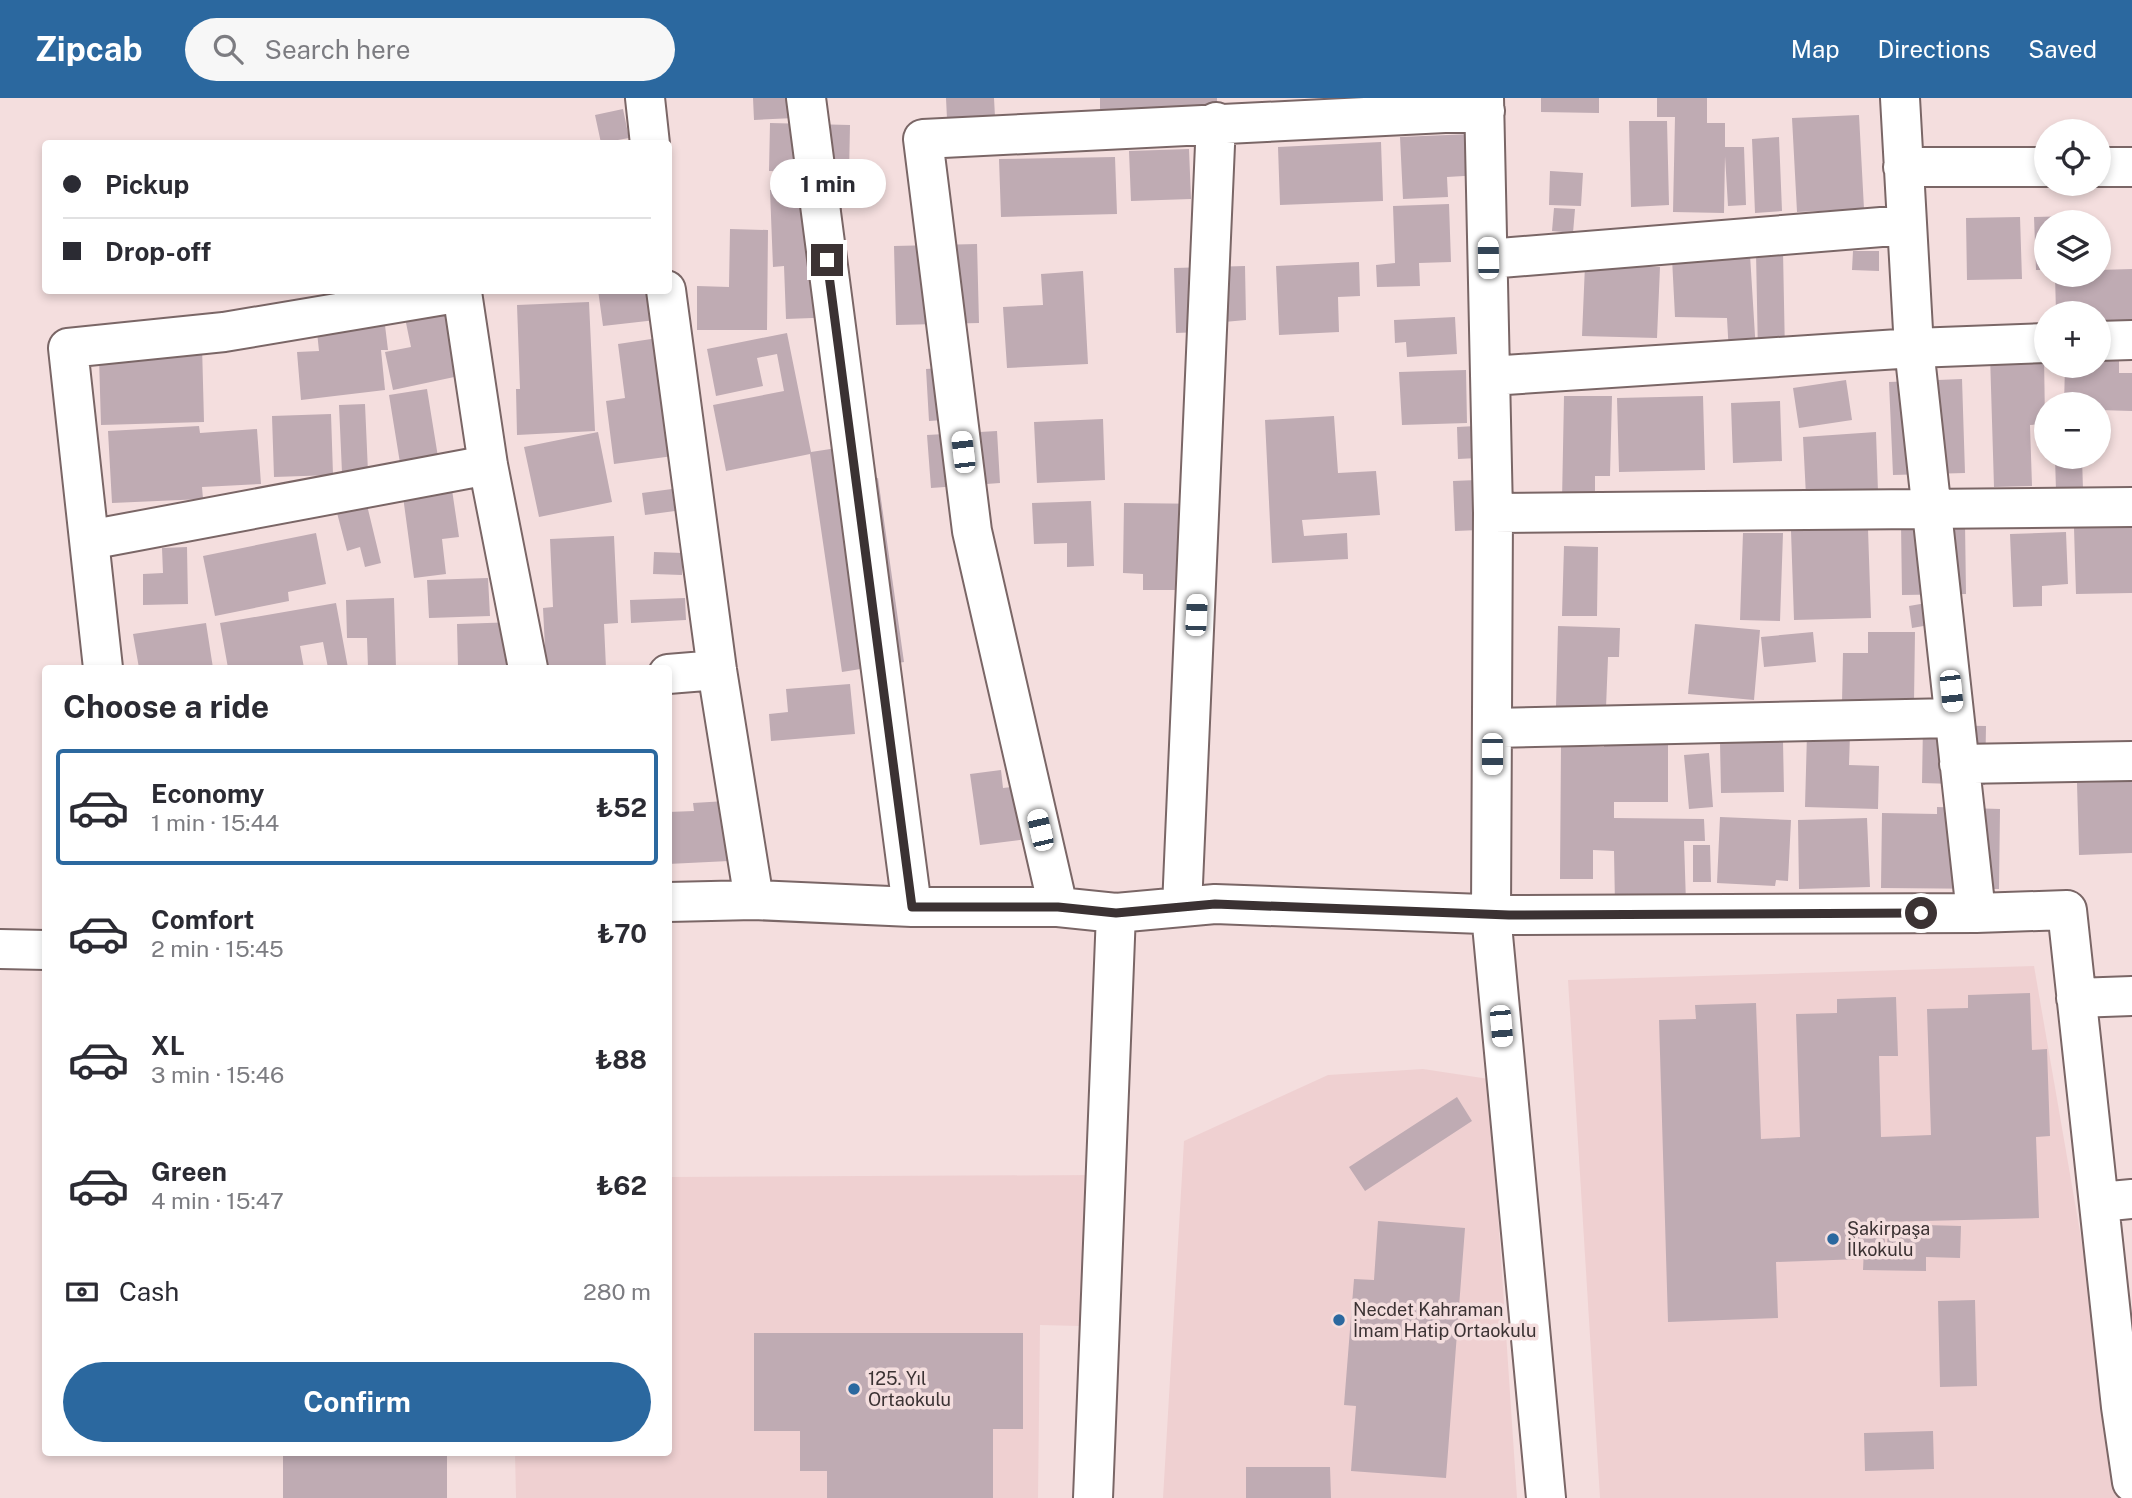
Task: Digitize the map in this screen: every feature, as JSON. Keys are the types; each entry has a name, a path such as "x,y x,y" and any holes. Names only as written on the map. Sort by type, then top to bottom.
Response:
{"street":[{"path":"645,98 650,140"},
{"path":"806,98 912,907"},
{"path":"1900,98 1914,348 1976,913"},
{"path":"1058,907 972,531 923,139 1484,105 1493,513 1491,915 1546,1498"},
{"path":"1182,907 1216,122"},
{"path":"1903,167 2034,167"},
{"path":"2111,167 2132,167"},
{"path":"1488,258 1906,225"},
{"path":"103,665 68,348 224,332 450,294"},
{"path":"462,294 488,465 527,665"},
{"path":"667,294 717,670 754,900"},
{"path":"2111,341 2132,340"},
{"path":"1490,376 1914,348 2034,343"},
{"path":"89,540 488,465"},
{"path":"1493,513 2132,507"},
{"path":"672,674 717,670"},
{"path":"1492,727 1953,718"},
{"path":"1959,764 2132,761"},
{"path":"672,902 754,900 912,907 1058,907 1116,913 1215,904 1491,915 1976,913 2067,910 2076,998 2116,1201 2132,1482"},
{"path":"1093,1498 1116,913"},
{"path":"0,949 42,950"},
{"path":"2076,998 2132,996"}],"shaded area":[{"name":"Şakirpaşa İlkokulu","path":"2034,966 2126,1498 1600,1498 1568,980"},
{"name":"Necdet Kahraman İmam Hatip Ortaokulu","path":"1423,1069 1489,1079 1517,1498 1163,1498 1184,1141 1328,1075"},
{"name":"125. Yıl Ortaokulu","path":"1098,1175 1080,1326 1040,1325 1038,1498 516,1498 515,1456 672,1456 672,1177"}],"building":[{"path":"753,98 815,98 816,117 754,120"},
{"path":"946,98 994,98 995,117 947,119"},
{"path":"1100,98 1217,98 1217,113 1100,119"},
{"path":"1541,98 1599,98 1599,113 1541,112"},
{"path":"1657,98 1707,98 1707,123 1725,123 1725,147 1744,147 1746,205 1728,206 1725,156 1724,213 1673,212 1675,117 1657,117"},
{"path":"623,109 629,138 600,140 595,115"},
{"path":"1859,115 1864,209 1797,212 1792,118"},
{"path":"1629,121 1667,121 1669,205 1631,207"},
{"path":"770,123 850,125 849,173 769,171"},
{"path":"1496,133 1498,174 1447,177 1448,197 1403,199 1400,137"},
{"path":"1779,137 1782,211 1755,213 1752,139"},
{"path":"1381,142 1383,201 1280,205 1278,147"},
{"path":"1189,149 1191,199 1131,201 1129,151"},
{"path":"1115,157 1117,214 1001,217 999,159"},
{"path":"1550,171 1583,173 1581,206 1549,205"},
{"path":"841,187 842,213 826,213 839,317 786,319 784,266 773,267 770,190"},
{"path":"1449,204 1451,262 1419,263 1420,286 1377,287 1376,265 1395,263 1393,206"},
{"path":"1554,208 1575,209 1573,233 1552,231"},
{"path":"2020,217 2022,279 1967,280 1966,218"},
{"path":"730,229 768,230 767,330 697,330 697,286 729,287"},
{"path":"977,244 979,323 896,325 894,246"},
{"path":"1783,251 1785,354 1758,354 1756,252"},
{"path":"1853,251 1879,251 1879,271 1852,270"},
{"path":"1750,255 1756,352 1729,354 1727,318 1675,317 1672,258"},
{"path":"1359,262 1360,296 1338,297 1339,332 1279,335 1276,266"},
{"path":"1585,265 1660,267 1657,338 1582,336"},
{"path":"1245,266 1246,320 1224,322 1224,331 1176,333 1174,268"},
{"path":"2132,269 2132,326 2111,327 2111,301 2056,301 2055,287 2111,287 2111,270"},
{"path":"1083,271 1088,364 1007,368 1003,307 1043,305 1041,274"},
{"path":"599,294 653,294 656,320 603,326"},
{"path":"589,302 595,431 517,435 516,389 520,389 517,305"},
{"path":"445,310 459,376 393,390 385,352 411,347 405,318"},
{"path":"384,317 388,350 381,350 385,390 301,400 297,352 319,351 317,332"},
{"path":"1455,317 1457,354 1407,357 1406,342 1395,343 1394,320"},
{"path":"787,333 811,452 837,448 842,483 878,478 904,662 842,672 810,454 726,471 713,405 784,391 777,354 757,358 763,386 716,396 707,349"},
{"path":"658,338 673,456 614,464 606,401 625,398 618,344"},
{"path":"202,345 204,422 101,425 99,358"},
{"path":"2111,352 2119,352 2119,373 2132,373 2132,411 2111,410 2111,392 2064,392 2065,378 2111,378"},
{"path":"2034,354 2034,378 2044,378 2045,392 2034,392 2034,425 2030,425 2032,486 1994,487 1990,355"},
{"path":"969,366 972,418 929,421 926,369"},
{"path":"1466,370 1467,423 1402,425 1399,372"},
{"path":"1962,379 1965,473 1893,475 1889,382"},
{"path":"1846,380 1852,420 1799,428 1793,388"},
{"path":"427,389 438,457 400,463 389,395"},
{"path":"1564,396 1612,396 1610,476 1595,476 1595,501 1562,501"},
{"path":"1703,396 1705,470 1619,472 1617,398"},
{"path":"1780,401 1782,461 1733,463 1731,403"},
{"path":"365,404 368,472 342,473 339,405"},
{"path":"331,414 333,475 274,477 272,416"},
{"path":"1334,416 1338,473 1376,471 1380,515 1302,520 1304,536 1347,533 1348,559 1272,563 1265,420"},
{"path":"1103,419 1105,480 1037,483 1034,422"},
{"path":"1495,425 1497,457 1458,459 1457,427"},
{"path":"199,426 200,433 257,429 261,484 202,487 203,499 112,503 108,431"},
{"path":"997,431 1000,483 931,488 927,435"},
{"path":"598,432 612,502 539,517 524,447"},
{"path":"1876,432 1878,492 1806,496 1803,437"},
{"path":"2055,469 2082,469 2083,490 2056,491"},
{"path":"1501,479 1503,529 1455,531 1453,481"},
{"path":"451,483 459,537 442,539 446,574 414,578 402,489"},
{"path":"672,489 675,511 645,515 642,493"},
{"path":"366,501 381,563 365,567 360,547 347,551 336,509"},
{"path":"1091,501 1094,566 1067,567 1067,543 1034,544 1032,503"},
{"path":"1124,503 1216,504 1214,590 1143,590 1143,574 1123,573"},
{"path":"1965,523 1966,594 1902,595 1901,524"},
{"path":"2132,527 2132,593 2076,594 2074,528"},
{"path":"1868,529 1871,618 1794,620 1791,531"},
{"path":"2066,532 2068,584 2042,586 2042,606 2013,607 2010,534"},
{"path":"316,533 326,584 288,592 289,601 215,616 203,556"},
{"path":"1743,533 1783,533 1780,621 1740,620"},
{"path":"614,536 618,623 604,624 606,665 546,665 543,608 553,607 550,539"},
{"path":"1564,546 1598,547 1597,616 1562,616"},
{"path":"187,547 188,604 143,605 143,574 163,573 162,548"},
{"path":"654,552 683,553 682,575 653,574"},
{"path":"488,578 490,616 429,618 427,580"},
{"path":"394,598 396,665 368,665 367,638 347,638 346,600"},
{"path":"685,598 686,620 631,623 630,600"},
{"path":"1932,602 1935,624 1912,628 1909,606"},
{"path":"336,603 347,665 327,665 323,642 300,646 303,665 227,665 220,623"},
{"path":"516,622 517,665 458,665 457,624"},
{"path":"206,623 213,665 138,665 133,634"},
{"path":"1695,624 1760,630 1754,700 1688,694"},
{"path":"1558,626 1620,628 1619,657 1608,657 1606,708 1556,707"},
{"path":"1813,632 1816,662 1764,667 1761,637"},
{"path":"1868,632 1915,632 1914,702 1842,703 1843,653 1868,653"},
{"path":"850,684 855,734 771,741 769,714 788,712 786,689"},
{"path":"1923,725 1986,726 1985,785 1922,783"},
{"path":"1807,733 1850,734 1849,765 1879,766 1878,809 1805,807"},
{"path":"1783,741 1784,792 1721,793 1720,742"},
{"path":"1604,744 1668,745 1668,802 1614,802 1614,818 1704,819 1705,841 1684,841 1686,903 1615,905 1614,851 1593,850 1593,879 1560,879 1561,746 1604,747"},
{"path":"1709,753 1713,807 1689,809 1684,755"},
{"path":"1001,770 1003,788 1036,784 1043,837 980,845 970,774"},
{"path":"2132,781 2132,853 2079,855 2077,783"},
{"path":"726,801 729,861 672,864 672,812 694,811 693,803"},
{"path":"1937,807 2000,809 1999,889 1881,888 1882,813 1937,814"},
{"path":"1720,817 1791,820 1788,881 1776,880 1775,886 1717,883"},
{"path":"1867,818 1870,887 1799,889 1798,820"},
{"path":"1693,845 1710,845 1711,882 1693,882"},
{"path":"2030,993 2032,1050 2047,1049 2050,1136 2036,1137 2039,1218 1884,1222 1885,1246 1860,1246 1861,1259 1776,1262 1778,1318 1668,1322 1659,1020 1696,1019 1695,1005 1756,1003 1761,1139 1800,1137 1796,1014 1837,1013 1837,999 1896,997 1898,1056 1879,1056 1881,1137 1931,1135 1927,1009 1968,1008 1968,995"},
{"path":"1457,1097 1472,1121 1365,1191 1349,1167"},
{"path":"1378,1221 1465,1228 1446,1478 1351,1471 1356,1406 1344,1405 1354,1279 1374,1280"},
{"path":"1888,1224 1961,1226 1960,1258 1926,1257 1926,1271 1863,1270 1864,1248 1887,1249"},
{"path":"1975,1300 1977,1386 1940,1387 1938,1301"},
{"path":"754,1333 1023,1333 1023,1429 993,1429 993,1498 827,1498 827,1471 800,1471 800,1431 754,1431"},
{"path":"1933,1431 1934,1469 1865,1471 1864,1433"},
{"path":"283,1456 447,1456 447,1498 283,1498"},
{"path":"1246,1467 1330,1467 1331,1498 1246,1498"}],"place":[{"name":"Şakirpaşa İlkokulu","path":"1833,1239"},
{"name":"Necdet Kahraman İmam Hatip Ortaokulu","path":"1339,1320"},
{"name":"125. Yıl Ortaokulu","path":"854,1389"}],"route":[{"path":"827,260 912,907 1058,907 1116,913 1215,904 1509,915 1921,913"}]}
